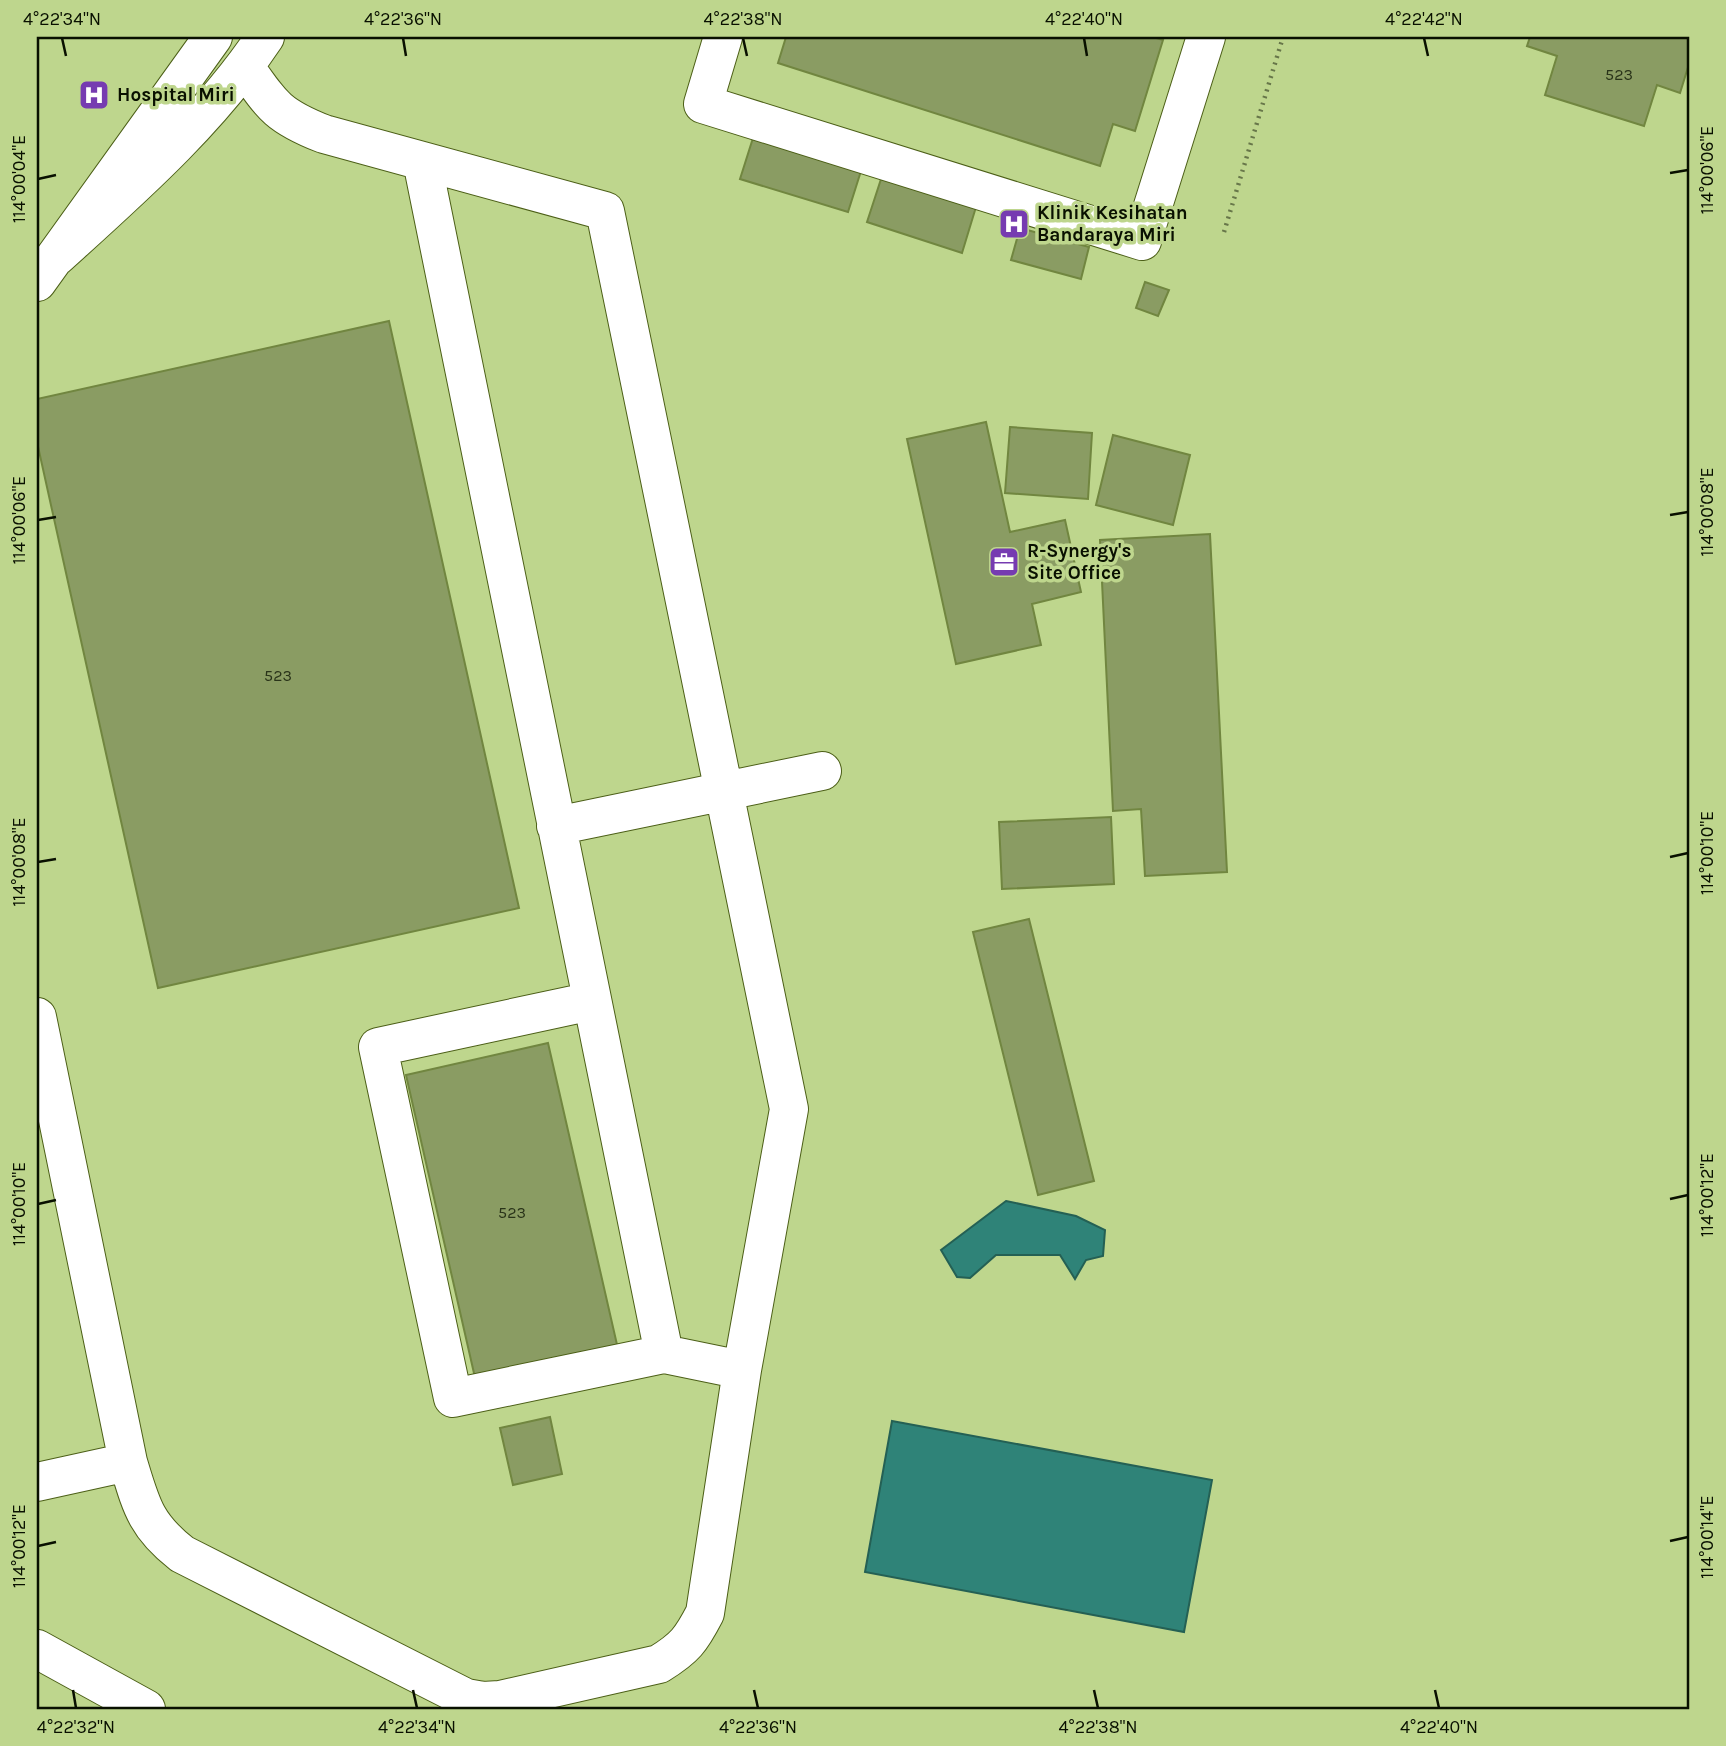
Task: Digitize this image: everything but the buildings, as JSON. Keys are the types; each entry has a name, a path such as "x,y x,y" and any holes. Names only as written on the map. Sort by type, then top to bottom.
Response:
{"street":[{"path":"47,270 213,37"},
{"path":"723,37 703,104 1142,240 1206,37"},
{"path":"47,270 152,170 255,52"},
{"path":"37,1017 128,1462 143,1511 161,1537 182,1554 466,1698 500,1700 659,1664 681,1651 705,1613 742,1370 789,1109 605,211 324,134 295,123 272,106 255,52"},
{"path":"422,161 664,1354"},
{"path":"556,826 822,771"},
{"path":"592,1001 378,1047 453,1398 664,1354 742,1370"},
{"path":"37,1482 128,1462"},
{"path":"37,1649 146,1709"}],"path":[{"path":"1224,232 1283,37"}],"water":[{"path":"1006,1201 1076,1216 1105,1230 1103,1256 1086,1260 1075,1279 1060,1255 996,1255 970,1278 957,1277 941,1250"},
{"path":"892,1421 1212,1480 1184,1632 865,1572"}],"place":[{"name":"Hospital Miri","path":"94,95"},
{"name":"Klinik Kesihatan Bandaraya Miri","path":"1014,224"},
{"name":"R-Synergy's Site Office","path":"1004,562"}]}
